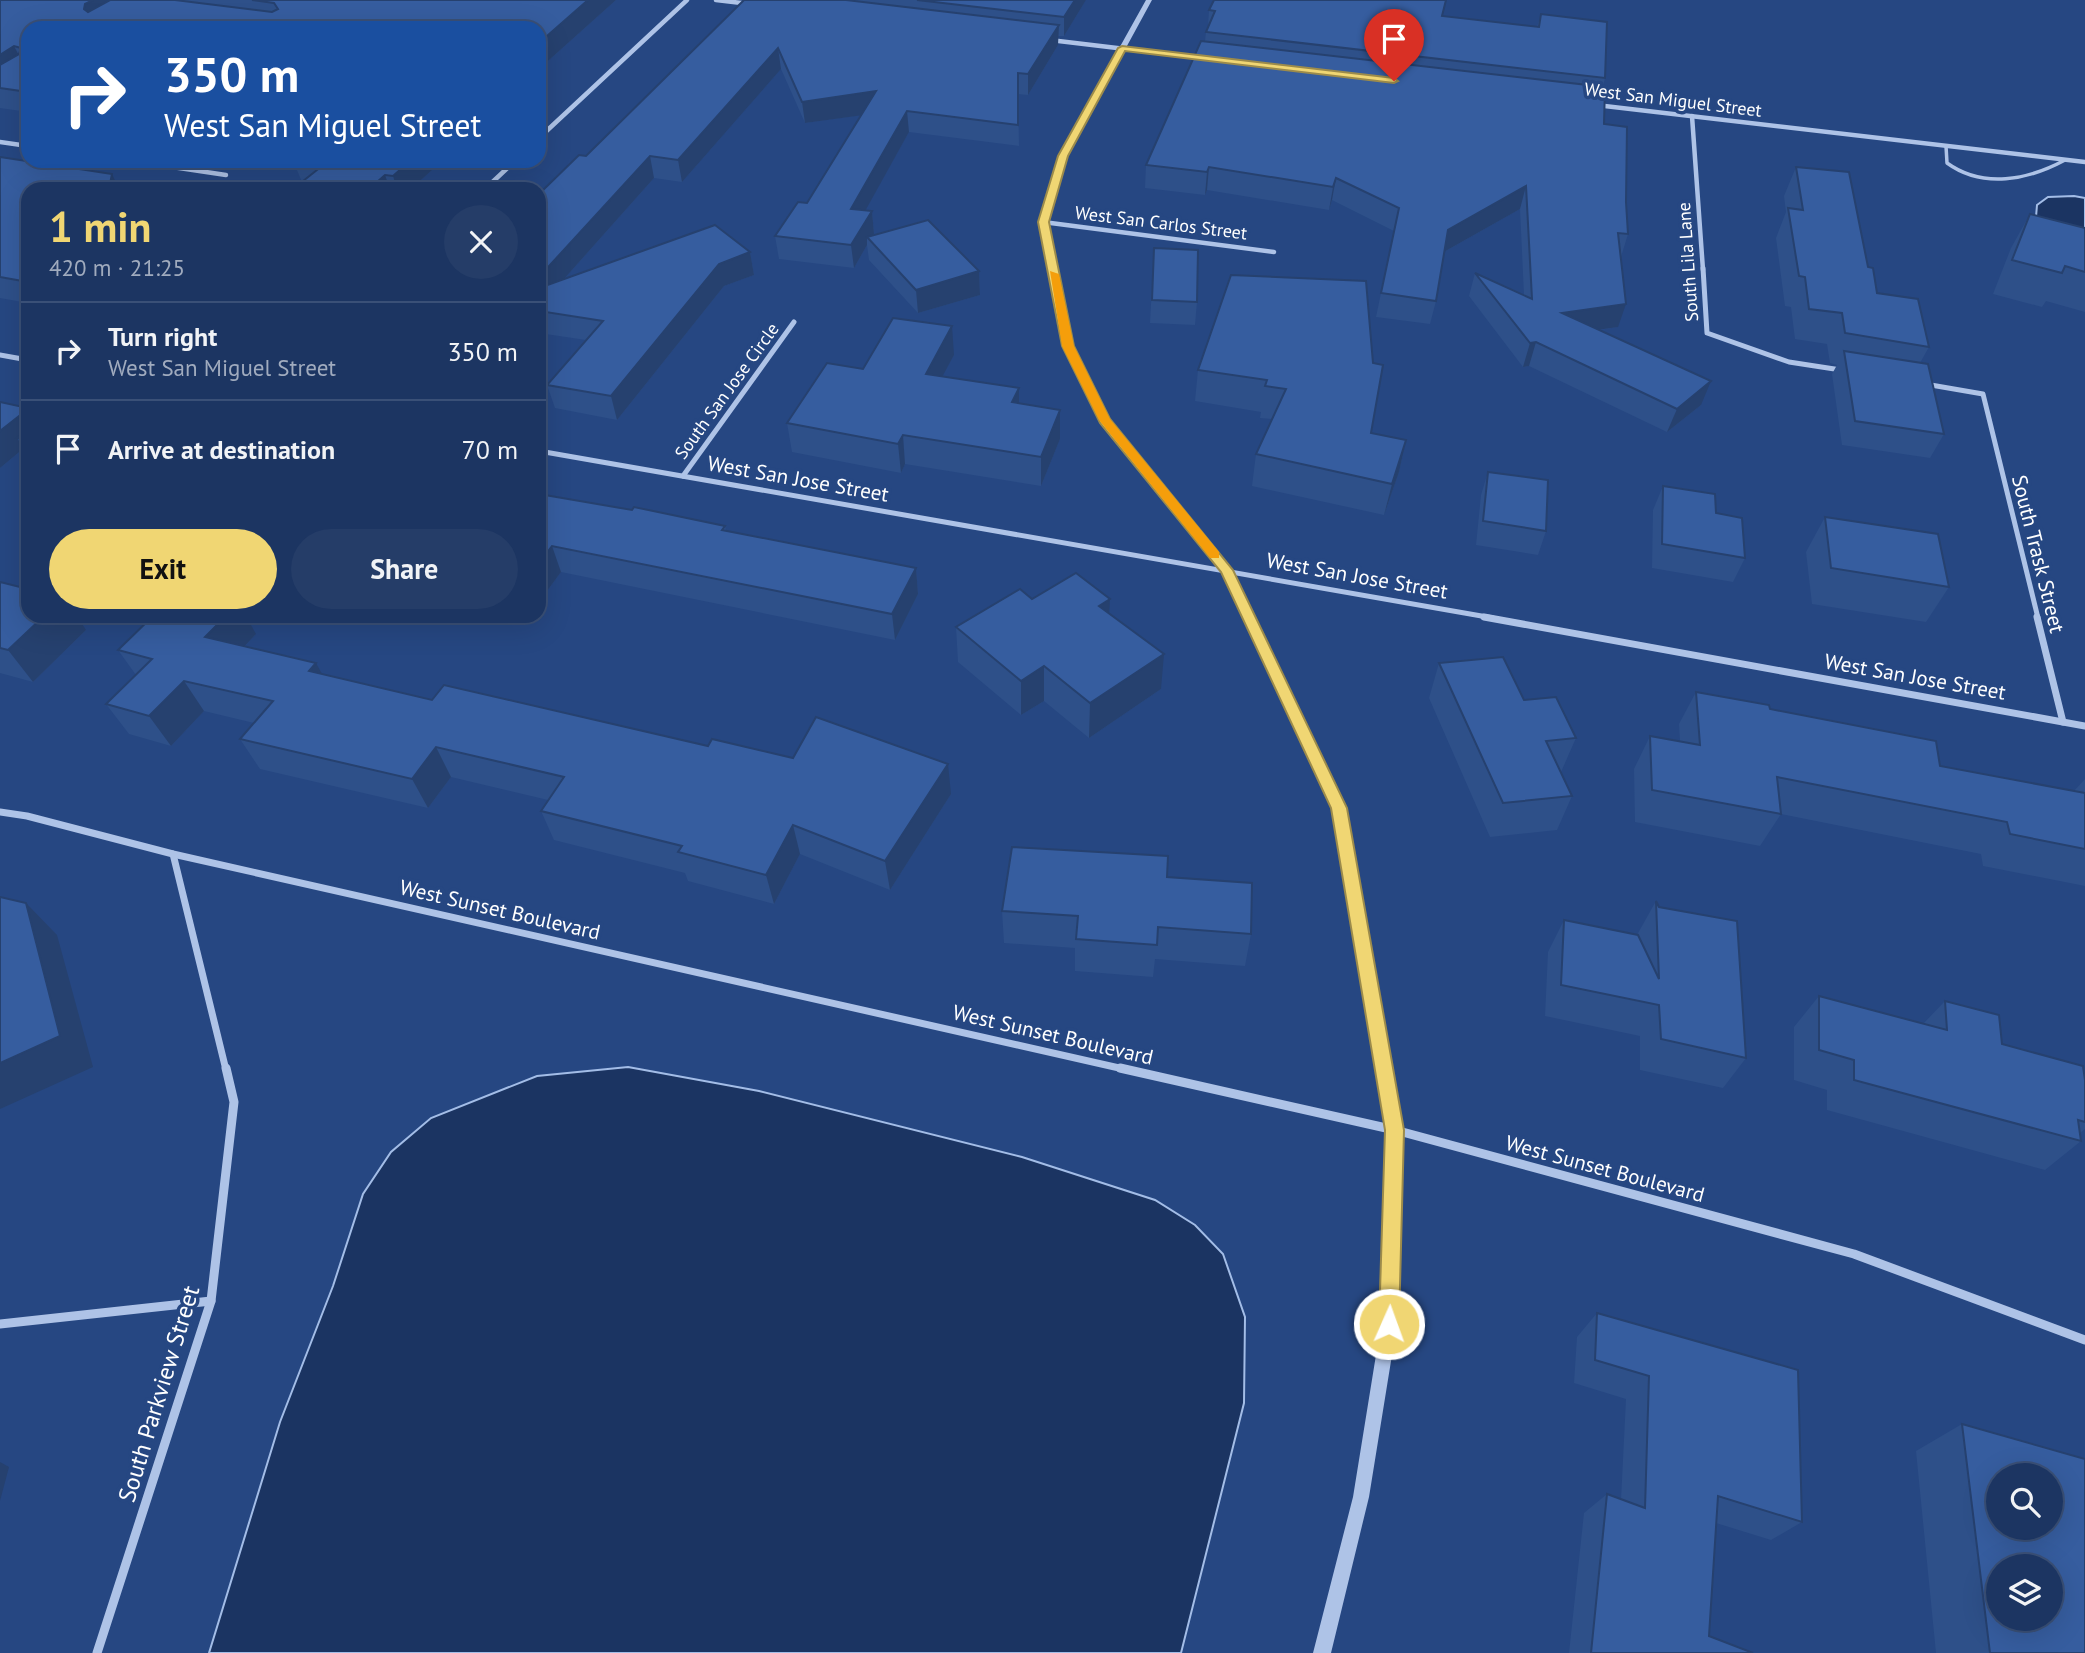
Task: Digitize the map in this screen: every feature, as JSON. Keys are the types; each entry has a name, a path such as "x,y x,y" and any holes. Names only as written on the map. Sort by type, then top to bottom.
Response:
{"street":[{"path":"546,131 687,0"},
{"path":"716,0 757,5"},
{"path":"1149,0 1063,156 1043,222 1068,346 1105,420 1227,570 1339,808 1395,1130 1389,1324 1361,1497 1322,1653"},
{"path":"1041,39 1203,58"},
{"name":"West San Miguel Street","path":"1584,103 2085,162"},
{"name":"South Lila Lane","path":"1692,116 1707,333 1789,362 1854,372"},
{"path":"0,142 21,145"},
{"path":"179,168 226,175"},
{"path":"492,182 508,168"},
{"name":"West San Carlos Street","path":"1043,222 1274,252"},
{"name":"South San Jose Circle","path":"683,476 794,323"},
{"path":"0,355 21,359"},
{"name":"South Trask Street","path":"1918,383 1983,394 2063,722"},
{"name":"West San Jose Street","path":"546,452 1227,570 2085,726"},
{"name":"West Sunset Boulevard","path":"0,811 173,854 1395,1130 1854,1254 2085,1340"},
{"name":"South Parkview Street","path":"97,1653 211,1301 234,1102 173,854"},
{"path":"0,1324 211,1301"}],"lane":[{"path":"1946,146 1947,163 1954,170 1986,178 2021,178 2041,173 2065,160"}],"water":[{"path":"2048,197 2085,198 2085,253 2036,217 2037,205"},
{"path":"628,1067 759,1091 1022,1157 1155,1200 1195,1225 1223,1254 1245,1317 1244,1403 1181,1653 209,1653 280,1422 333,1286 363,1194 391,1152 431,1118 537,1076"}],"building":[{"path":"0,0 93,0 85,4 84,9 88,12 110,0 175,0 272,12 278,9 274,3 252,0 588,0 546,37 546,21 21,21 21,48 14,46 0,55"},
{"path":"744,0 846,0 1059,25 1028,74 1018,73 1018,125 907,111 851,209 872,211 851,245 775,236 798,202 807,203 876,91 802,102 778,48 678,160 650,156 546,269 546,187 579,155 586,156"},
{"path":"917,0 1075,0 1064,17"},
{"path":"1214,0 1446,0 1442,16 1539,27 1541,14 1607,22 1605,78 1206,32 1215,11 1209,10"},
{"path":"1201,41 1605,87 1604,124 1627,127 1628,234 1618,233 1626,304 1562,313 1711,381 1677,409 1536,342 1530,343 1475,273 1532,299 1526,186 1448,230 1436,301 1381,293 1399,208 1336,178 1333,187 1209,167 1207,172 1146,165"},
{"path":"21,48 21,91 0,88 0,65 19,54"},
{"path":"0,157 21,160 21,168 72,168 112,174 110,182 21,182 21,281 0,277"},
{"path":"1796,167 1849,172 1868,267 1873,268 1877,293 1918,299 1929,347 1845,333 1842,313 1809,309 1805,277 1799,276 1788,208 1803,210"},
{"path":"319,168 402,168 393,176 385,175 377,182 302,182"},
{"path":"2030,214 2085,228 2085,272 2065,266 2062,273 2012,260"},
{"path":"928,220 979,271 916,290 867,237"},
{"path":"715,225 750,252 719,264 611,396 547,385 603,321 546,312 546,285"},
{"path":"1154,248 1198,250 1197,302 1152,300"},
{"path":"1231,275 1366,281 1373,363 1383,365 1371,433 1406,440 1392,484 1256,454 1286,389 1265,386 1267,380 1198,370"},
{"path":"893,318 952,326 926,374 1019,388 1012,402 1060,410 1041,457 903,435 898,444 787,423 827,363 863,369"},
{"path":"1844,351 1928,364 1944,434 1855,421"},
{"path":"0,402 21,406 21,414 0,431"},
{"path":"1488,472 1548,480 1546,531 1483,521"},
{"path":"1663,486 1715,494 1716,513 1742,518 1745,558 1662,544"},
{"path":"546,495 632,510 634,507 725,526 722,530 916,568 892,614 552,546 546,554"},
{"path":"1825,517 1938,534 1949,587 1831,568"},
{"path":"1076,573 1110,599 1099,606 1164,654 1090,703 1044,666 1021,681 956,627 1020,589 1032,599"},
{"path":"0,582 21,587 21,623 37,623 8,650 0,648"},
{"path":"146,623 219,623 205,637 316,663 309,671 432,700 444,685 708,746 712,739 793,758 816,717 948,764 885,861 793,825 766,875 678,852 682,846 541,811 564,777 436,747 412,779 240,739 273,701 184,681 149,716 106,704 152,659 118,650"},
{"path":"1503,657 1524,700 1556,697 1576,738 1546,741 1572,796 1503,803 1439,663"},
{"path":"1696,692 1936,741 1940,766 2085,793 2085,849 2010,834 2007,822 1777,777 1781,814 1652,790 1650,736 1700,745"},
{"path":"1012,847 1168,856 1167,877 1252,883 1251,934 1158,927 1157,945 1076,939 1078,916 1002,911"},
{"path":"0,897 26,903 60,1036 0,1063"},
{"path":"1656,901 1659,907 1737,921 1746,1058 1661,1039 1659,1005 1561,985 1564,920 1638,935 1659,979"},
{"path":"1819,996 1947,1030 1945,1001 1999,1015 2002,1044 2083,1066 2085,1122 2078,1120 2081,1141 1854,1080 1854,1060 1819,1050"},
{"path":"1597,1313 1798,1370 1802,1522 1718,1496 1709,1636 1753,1653 1591,1653 1607,1494 1645,1508 1649,1376 1595,1360"},
{"path":"1962,1424 2085,1459 2085,1653 1990,1653 1987,1631 2063,1631 2063,1554 1986,1554 1986,1620"}],"slow traffic":[{"path":"1054,274 1068,346 1105,420 1214,555"}],"route":[{"path":"1389,1324 1395,1130 1339,808 1227,570 1105,420 1068,346 1043,222 1063,156 1122,48 1394,81"}]}
